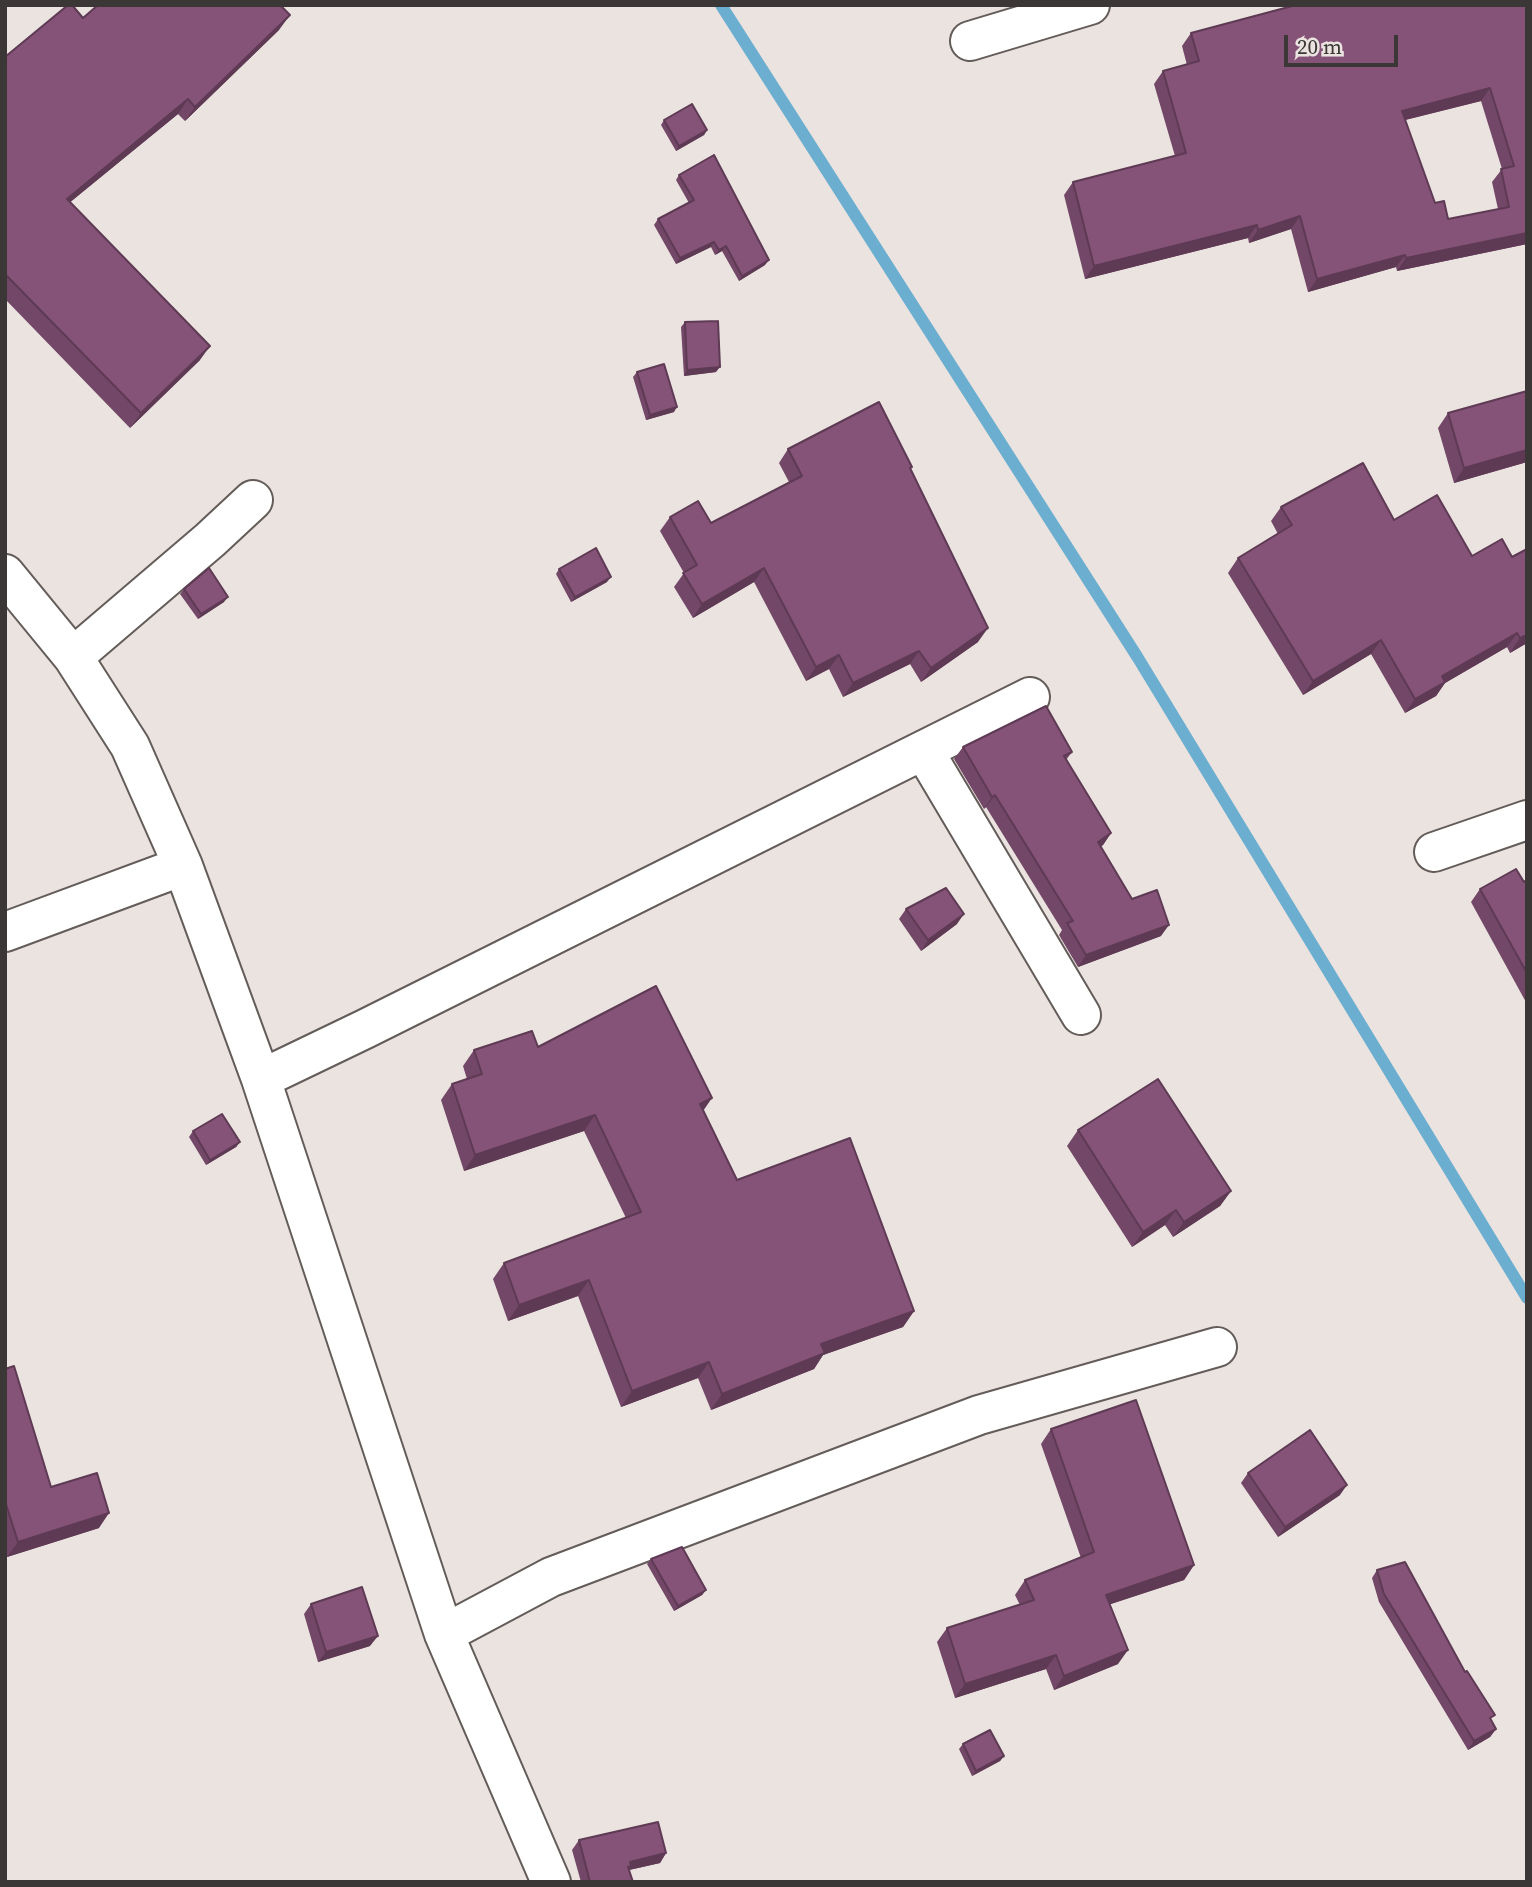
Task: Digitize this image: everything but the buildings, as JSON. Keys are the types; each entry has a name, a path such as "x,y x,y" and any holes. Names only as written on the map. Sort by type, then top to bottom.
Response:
{"street":[{"path":"970,41 1090,5"},
{"path":"73,657 253,500"},
{"path":"5,574 73,657 130,746 183,866 261,1079 444,1634 551,1882"},
{"path":"261,1079 1030,697"},
{"path":"924,751 1081,1015"},
{"path":"1433,852 1527,820"},
{"path":"5,932 183,866"},
{"path":"444,1634 551,1577 979,1415 1217,1347"}],"waterway":[{"path":"721,5 1138,658 1527,1298"}]}
